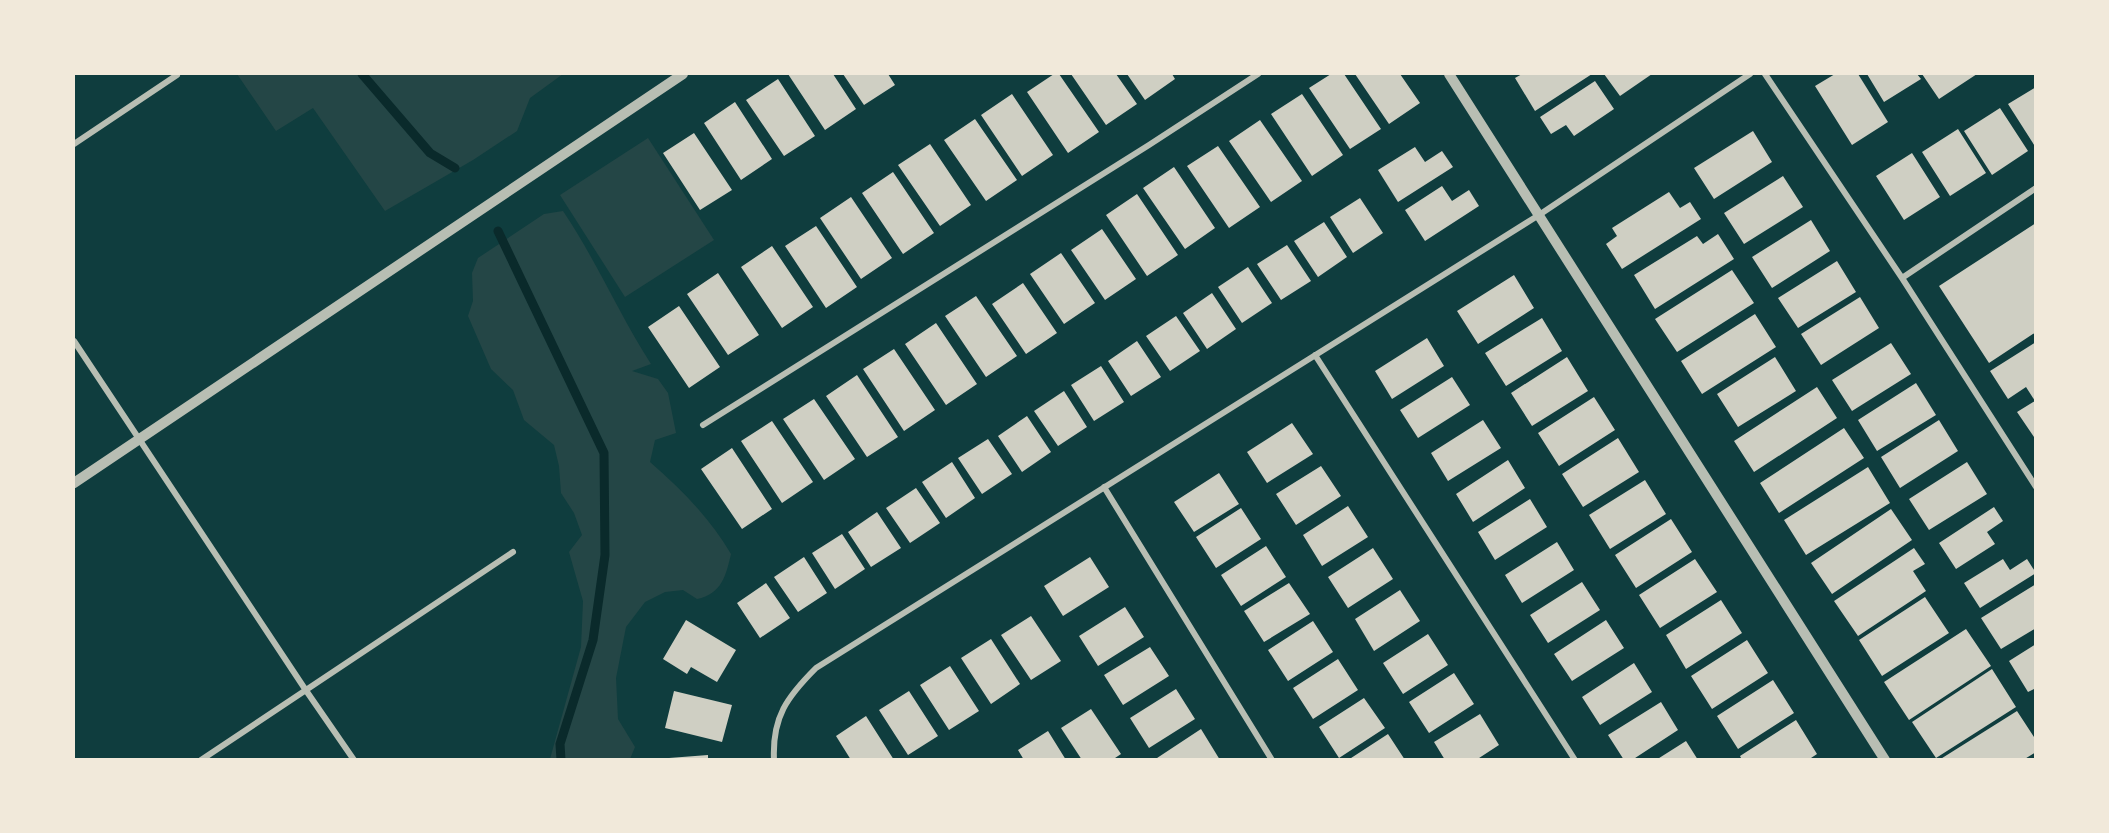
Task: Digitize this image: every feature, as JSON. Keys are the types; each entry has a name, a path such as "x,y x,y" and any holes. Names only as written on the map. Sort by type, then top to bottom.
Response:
{"street":[{"path":"74,483 683,74"},
{"path":"703,424 1149,145 1258,74"},
{"path":"1449,74 1885,759"},
{"path":"774,759 773,744 779,716 792,692 816,668 1539,215 1750,74"},
{"path":"1766,74 1902,278 2036,487"},
{"path":"74,144 177,75"},
{"path":"1902,278 2036,188"},
{"path":"74,341 354,759"},
{"path":"1315,355 1575,759"},
{"path":"1104,487 1272,759"},
{"path":"201,759 513,552"}],"shaded area":[{"path":"237,74 563,74 530,98 517,131 473,160 385,211 313,108 276,131"},
{"path":"648,138 714,240 625,297 560,195"},
{"path":"563,211 651,364 632,371 658,379 668,393 676,433 655,440 650,462 694,505 714,528 731,554 725,576 712,593 697,599 683,590 665,592 645,602 626,627 616,678 618,719 635,747 630,759 550,759 581,647 583,601 569,552 582,535 574,513 561,493 559,466 554,445 524,420 513,390 491,369 468,316 473,301 472,273 478,258 544,214"}],"building":[{"path":"788,74 833,74 856,109 825,130"},
{"path":"843,74 888,74 895,85 864,105"},
{"path":"1054,74 1059,74 1099,132 1068,153 1027,92"},
{"path":"1071,74 1116,74 1137,104 1106,125"},
{"path":"1127,74 1172,74 1175,79 1145,100"},
{"path":"1331,74 1344,74 1381,129 1350,149 1309,88"},
{"path":"1355,74 1400,74 1420,103 1389,124"},
{"path":"1522,74 1592,74 1535,111 1515,78"},
{"path":"1604,74 1652,74 1620,96"},
{"path":"1835,74 1858,74 1888,122 1852,145 1815,86"},
{"path":"1867,74 1917,74 1921,79 1884,102"},
{"path":"1922,74 1977,74 1939,99"},
{"path":"778,79 815,136 784,156 746,100"},
{"path":"1595,81 1614,109 1574,136 1566,125 1551,134 1540,117"},
{"path":"2036,87 2036,148 2008,104"},
{"path":"1012,94 1053,155 1022,176 981,115"},
{"path":"1302,94 1343,155 1312,176 1271,114"},
{"path":"735,102 772,159 741,180 704,123"},
{"path":"2000,108 2028,151 1992,175 1964,131"},
{"path":"975,119 1017,180 986,201 944,140"},
{"path":"1260,120 1302,181 1271,202 1229,141"},
{"path":"1958,129 1986,173 1950,196 1922,152"},
{"path":"1753,131 1772,162 1714,199 1694,168"},
{"path":"694,133 732,190 700,210 663,153"},
{"path":"930,144 971,205 940,226 898,165"},
{"path":"1218,146 1260,207 1229,228 1187,166"},
{"path":"1415,147 1425,162 1442,151 1453,167 1398,202 1378,170"},
{"path":"1912,153 1940,197 1904,220 1876,176"},
{"path":"1174,167 1215,228 1185,249 1143,188"},
{"path":"893,172 934,233 903,254 862,193"},
{"path":"1783,176 1803,207 1744,244 1724,213"},
{"path":"1442,186 1452,201 1469,190 1479,206 1425,241 1405,210"},
{"path":"1669,192 1680,208 1690,202 1701,219 1622,269 1606,244 1617,236 1612,228"},
{"path":"1137,194 1178,255 1147,276 1106,215"},
{"path":"851,197 892,258 861,279 820,218"},
{"path":"1360,198 1383,233 1353,253 1330,217"},
{"path":"1811,220 1830,251 1772,288 1752,257"},
{"path":"1324,222 1347,257 1318,277 1294,241"},
{"path":"2036,223 2036,332 1989,363 1939,286"},
{"path":"816,226 857,287 826,308 785,246"},
{"path":"1102,229 1136,279 1105,300 1071,250"},
{"path":"1718,234 1734,259 1655,309 1634,275 1697,236 1703,244"},
{"path":"1287,245 1311,281 1281,300 1257,264"},
{"path":"772,246 813,307 782,328 741,267"},
{"path":"1061,253 1095,303 1064,324 1030,274"},
{"path":"1837,261 1856,292 1798,328 1778,298"},
{"path":"1248,267 1272,303 1242,323 1218,287"},
{"path":"1732,270 1754,303 1677,352 1655,319"},
{"path":"718,273 759,335 728,355 687,294"},
{"path":"1514,275 1534,308 1478,344 1457,311"},
{"path":"1023,283 1057,333 1026,354 992,304"},
{"path":"1212,293 1236,329 1207,349 1183,313"},
{"path":"976,296 1017,356 986,377 945,316"},
{"path":"1860,297 1879,328 1821,365 1801,334"},
{"path":"679,306 720,367 689,388 648,327"},
{"path":"1755,314 1776,347 1702,394 1681,361"},
{"path":"1176,316 1200,351 1170,371 1146,336"},
{"path":"1542,318 1562,351 1506,386 1485,353"},
{"path":"936,323 977,384 946,405 905,344"},
{"path":"1427,338 1444,366 1392,399 1375,371"},
{"path":"1137,341 1161,377 1131,396 1108,361"},
{"path":"2036,342 2036,440 2017,412 2035,401 2026,387 2008,399 1990,371"},
{"path":"1891,343 1911,374 1852,411 1832,380"},
{"path":"894,349 935,410 904,431 863,369"},
{"path":"1567,357 1588,391 1532,426 1511,393"},
{"path":"1775,357 1796,391 1738,427 1717,394"},
{"path":"1101,366 1124,402 1094,421 1071,385"},
{"path":"857,375 898,437 867,457 826,396"},
{"path":"1452,377 1470,405 1418,438 1400,410"},
{"path":"1916,383 1936,415 1877,451 1858,420"},
{"path":"1817,387 1837,418 1754,472 1734,441"},
{"path":"1064,391 1087,427 1058,446 1034,411"},
{"path":"1594,397 1615,430 1559,466 1538,433"},
{"path":"814,399 855,459 824,480 783,419"},
{"path":"1027,416 1051,452 1022,472 998,436"},
{"path":"1483,420 1501,448 1448,481 1431,453"},
{"path":"1939,420 1958,451 1900,488 1881,457"},
{"path":"772,421 813,482 782,503 741,441"},
{"path":"1292,423 1313,454 1267,483 1247,452"},
{"path":"1844,428 1864,458 1779,513 1760,483"},
{"path":"1618,438 1639,472 1583,507 1562,474"},
{"path":"988,439 1012,474 982,494 958,458"},
{"path":"732,448 772,509 742,529 701,469"},
{"path":"1508,460 1525,488 1473,522 1456,494"},
{"path":"952,462 975,498 946,518 922,482"},
{"path":"1967,462 1987,494 1929,530 1909,499"},
{"path":"1321,466 1341,496 1296,525 1276,494"},
{"path":"1868,467 1890,503 1806,555 1784,520"},
{"path":"1219,473 1239,504 1194,532 1174,502"},
{"path":"1645,480 1666,514 1610,549 1589,515"},
{"path":"916,488 940,523 910,543 886,508"},
{"path":"1530,499 1547,527 1495,560 1478,532"},
{"path":"1348,506 1368,537 1322,566 1303,535"},
{"path":"1994,507 2003,521 1987,532 1995,544 1956,569 1939,543"},
{"path":"1241,508 1261,539 1216,568 1196,537"},
{"path":"1891,509 1912,540 1832,594 1811,563"},
{"path":"877,512 901,548 871,567 848,532"},
{"path":"1671,519 1692,552 1636,588 1615,555"},
{"path":"842,534 865,569 835,589 812,553"},
{"path":"1557,542 1574,570 1522,603 1505,575"},
{"path":"1266,546 1286,577 1241,606 1221,575"},
{"path":"1373,548 1393,579 1348,608 1328,577"},
{"path":"1914,548 1925,564 1913,571 1926,591 1858,636 1834,601"},
{"path":"804,557 827,593 798,612 774,577"},
{"path":"1090,557 1109,587 1063,616 1044,586"},
{"path":"1695,559 1717,592 1660,628 1639,595"},
{"path":"2003,559 2010,570 2027,559 2036,573 1980,608 1964,583"},
{"path":"1582,582 1600,610 1548,643 1530,615"},
{"path":"766,583 790,618 760,638 737,603"},
{"path":"1289,583 1310,614 1264,642 1244,611"},
{"path":"2036,584 2036,628 2001,649 1981,618"},
{"path":"1400,590 1420,621 1374,651 1355,619"},
{"path":"1925,597 1949,633 1882,676 1859,640"},
{"path":"1721,600 1742,633 1686,669 1666,635"},
{"path":"1125,607 1144,637 1098,666 1079,636"},
{"path":"1031,616 1061,661 1031,680 1001,635"},
{"path":"686,620 736,650 717,682 691,667 687,674 663,659"},
{"path":"1606,620 1624,648 1572,681 1554,654"},
{"path":"1313,621 1333,652 1288,681 1268,650"},
{"path":"1966,629 1991,666 1909,720 1884,682"},
{"path":"1428,634 1448,665 1403,694 1383,663"},
{"path":"991,639 1020,684 991,704 961,658"},
{"path":"1747,640 1768,673 1712,709 1691,676"},
{"path":"2036,644 2036,688 2028,692 2009,661"},
{"path":"1150,647 1169,676 1123,705 1104,675"},
{"path":"1338,659 1358,690 1313,719 1293,688"},
{"path":"1634,663 1652,692 1600,725 1582,697"},
{"path":"950,666 979,711 949,730 920,685"},
{"path":"1992,669 2016,707 1936,758 1912,722"},
{"path":"1454,673 1474,704 1429,733 1409,702"},
{"path":"1773,680 1794,713 1738,749 1717,716"},
{"path":"1176,689 1195,719 1149,748 1130,718"},
{"path":"674,691 732,705 722,742 665,728"},
{"path":"909,691 938,736 908,755 879,710"},
{"path":"1364,698 1385,728 1339,758 1319,727"},
{"path":"1661,702 1678,730 1632,760 1624,760 1608,735"},
{"path":"1091,709 1121,754 1112,760 1082,760 1061,728"},
{"path":"2017,711 2036,740 2036,752 2023,760 1939,760"},
{"path":"1480,714 1499,745 1476,760 1445,760 1434,742"},
{"path":"866,716 894,760 851,760 836,736"},
{"path":"1796,720 1817,754 1808,760 1742,760 1740,756"},
{"path":"1201,729 1220,760 1154,760"},
{"path":"1048,731 1066,760 1024,760 1018,750"},
{"path":"1388,734 1405,760 1348,760"},
{"path":"1686,741 1698,760 1656,760"},
{"path":"708,755 708,760 669,760 669,758"}],"waterway":[{"path":"362,74 430,153 455,168"},
{"path":"498,231 604,453 605,555 593,640 560,744 561,760"}]}
